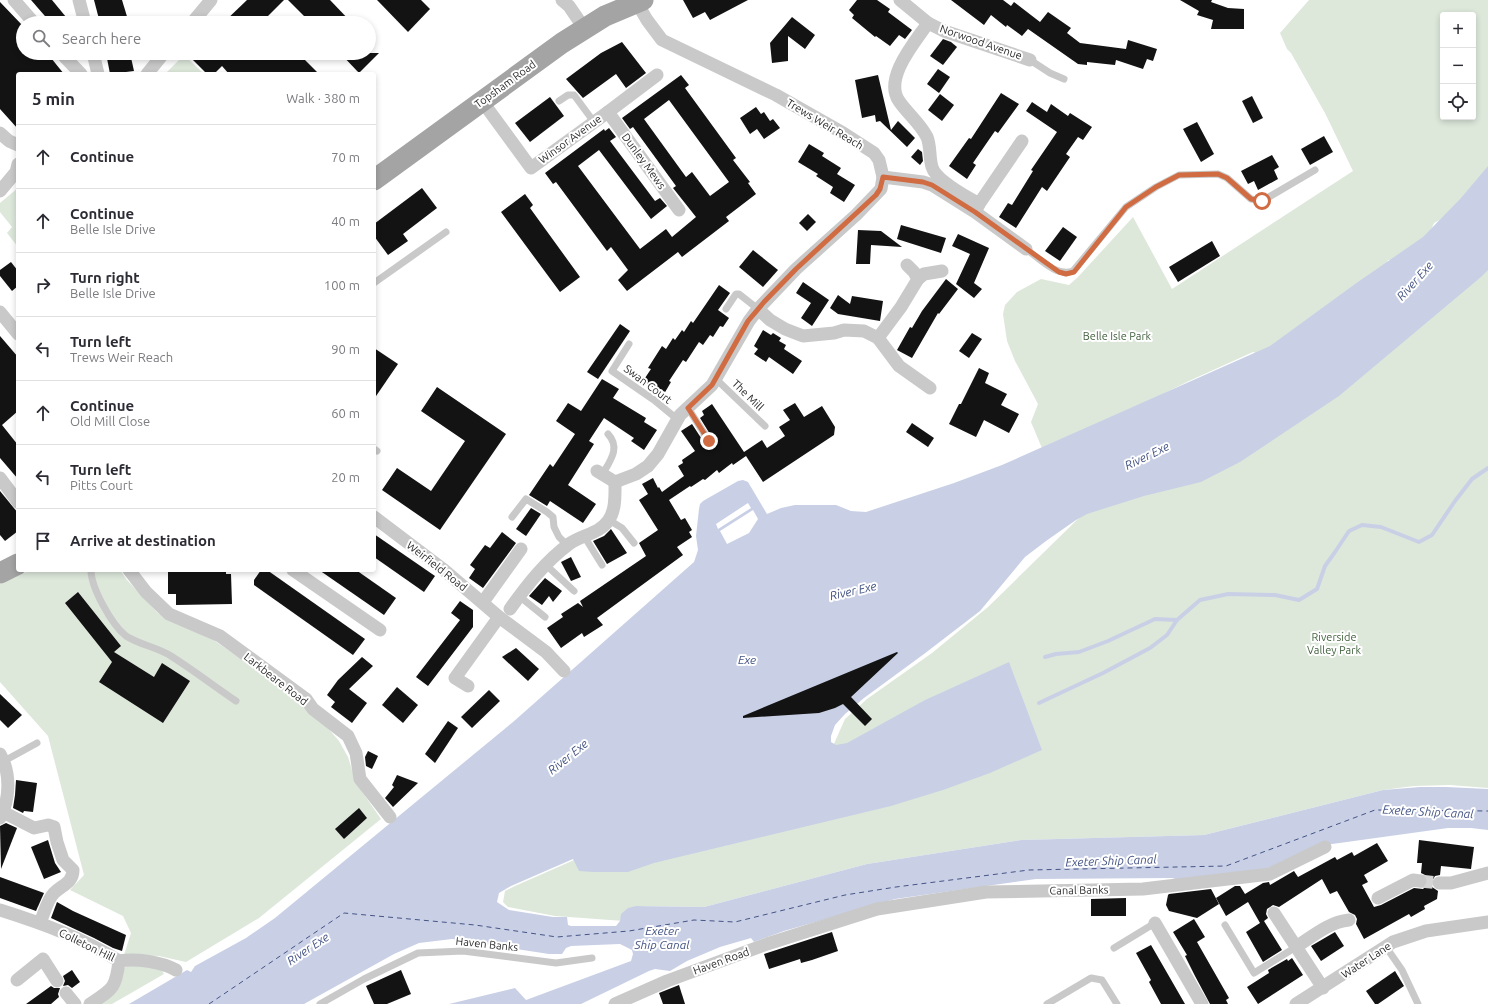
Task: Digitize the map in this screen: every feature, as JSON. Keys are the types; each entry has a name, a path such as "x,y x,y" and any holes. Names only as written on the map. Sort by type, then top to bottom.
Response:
{"main road":[{"name":"Topsham Road","path":"376,179 562,42 605,16 640,1"},
{"path":"0,573 5,569 16,565"}],"street":[{"path":"14,0 28,16"},
{"path":"79,0 83,16"},
{"path":"197,16 210,0"},
{"path":"562,0 569,6 584,28"},
{"name":"Norwood Avenue","path":"900,0 928,23 944,31 1030,60"},
{"name":"Trews Weir Reach","path":"640,1 647,20 662,40 776,95 843,132 874,153 879,160 883,177"},
{"path":"928,23 902,62 896,75 895,91 897,99 927,137 932,168 937,177 1026,249"},
{"path":"68,60 79,72"},
{"path":"95,60 98,72"},
{"path":"149,72 158,60"},
{"name":"Winsor Avenue","path":"482,101 531,168 656,75"},
{"name":"Dunley Mews","path":"608,112 679,210"},
{"path":"0,133 9,141 16,144"},
{"path":"977,208 1022,142"},
{"path":"0,191 16,172"},
{"path":"616,482 636,474 648,466 658,454 677,419 702,395 716,378 748,321 796,269 876,195 880,189 883,177 923,182 932,185 977,208"},
{"path":"908,265 918,279"},
{"path":"878,338 901,307 918,279 924,274 942,271"},
{"path":"758,309 770,320 785,329 803,336 834,333 844,330 864,330 878,338 899,366 930,388"},
{"path":"0,312 16,332"},
{"path":"600,473 616,482"},
{"path":"0,478 16,499"},
{"path":"468,686 455,678 505,613 550,559 567,545 602,527 609,520 613,510 616,482"},
{"name":"Weirfield Road","path":"376,518 483,602 505,613 564,670"},
{"path":"483,602 521,549"},
{"name":"Larkbeare Road","path":"131,572 146,592 169,614 220,636 306,699 313,709 348,736 356,753 360,779 387,813"},
{"path":"296,572 380,630"},
{"path":"2,757 8,779 2,815 34,828 48,825 54,827 63,860 73,870 73,876 70,881 54,893 40,923"},
{"name":"Canal Banks","path":"829,923 877,909 986,892 1143,889 1270,874 1325,847"},
{"path":"1439,883 1451,883 1488,873"},
{"path":"1378,898 1413,880 1420,881"},
{"name":"Colleton Hill","path":"0,910 40,923 108,954 119,961 128,959 169,966 176,970"},
{"path":"1274,913 1323,988"},
{"path":"1296,947 1332,924 1339,921 1349,920"},
{"name":"Water Lane","path":"1296,1004 1393,942 1426,931 1488,922"},
{"name":"Haven Road","path":"615,1004 667,981 829,923"},
{"path":"1155,923 1202,1004"},
{"path":"17,980 43,959 57,981"},
{"path":"90,1004 110,990 115,984 119,961"},
{"path":"66,992 74,1004"}],"lane":[{"name":"Norwood Avenue","path":"1030,60 1050,73 1064,79"},
{"path":"559,101 568,95 574,95 594,122"},
{"path":"1026,249 1059,272 1066,274 1074,272 1126,207 1156,187 1179,175 1218,174 1227,178 1251,199 1262,201 1315,170"},
{"path":"376,283 446,232"},
{"path":"726,309 736,294 739,294 758,309"},
{"name":"Swan Court","path":"629,344 612,371 654,400 677,419"},
{"name":"The Mill","path":"716,378 765,426"},
{"path":"688,408 709,441"},
{"path":"600,473 612,458 615,448 612,439 608,434"},
{"path":"512,517 526,499 547,512 553,518 554,527 559,537 567,545"},
{"path":"609,520 622,528 634,543"},
{"path":"584,536 602,565"},
{"path":"546,565 574,591"},
{"path":"92,572 91,575 99,600 112,620 125,635 144,645 169,655 236,701"},
{"path":"520,596 545,617"},
{"path":"2,757 37,743"},
{"path":"1114,948 1155,923"},
{"path":"1225,925 1254,973 1296,947"},
{"path":"1386,947 1402,970 1418,1004"},
{"name":"Haven Banks","path":"320,1004 364,979 418,953 463,951 556,963 592,958"},
{"path":"1047,1004 1091,978 1102,980 1117,1004"}],"green space":[{"name":"Belle Isle Park","path":"1309,0 1488,0 1488,174 1459,210 1434,223 1425,243 1408,263 1388,260 1385,270 1273,359 1253,352 1189,381 1110,420 1049,465 1031,422 1038,404 1015,361 1007,341 1003,314 1005,305 1017,292 1041,279 1069,285 1133,217 1172,289 1353,171 1325,113 1291,53 1287,49 1280,33"},
{"path":"179,60 189,60 202,72 167,72"},
{"path":"16,190 16,244 7,233 12,227 0,212 0,203"},
{"name":"Riverside Valley Park","path":"1488,257 1488,788 1450,785 1414,786 1383,790 1204,835 1021,840 867,864 704,907 637,906 624,921 555,916 508,907 503,902 505,891 515,886 833,746 845,719 867,699 932,653 988,607 1082,515"},
{"path":"26,572 121,572 158,613 215,641 310,707 339,741 348,757 356,783 381,819 259,918 186,962 159,956 124,955 131,933 123,916 70,890 84,875 48,736 0,682 0,584 4,580"},
{"path":"130,964 161,969 164,974 112,1004 100,1004 124,968"}],"water":[{"path":"1488,166 1488,270 1481,277 1339,396 1240,462 1201,482 1144,496 1087,514 1046,541 1025,557 980,611 864,698 845,714 835,725 831,736 831,742 836,745 847,743 925,700 1009,662 1042,750 990,773 943,790 891,806 654,863 628,872 579,871 573,859 511,886 499,893 497,902 509,910 553,917 567,917 568,925 571,926 616,926 620,921 621,914 628,908 636,906 704,907 867,864 1021,840 1204,835 1383,790 1420,787 1488,789 1488,830 1448,828 1325,845 1304,855 1282,861 1267,873 1186,882 1172,878 1036,879 895,899 784,931 754,942 751,938 720,947 687,961 670,971 655,969 649,971 581,1004 449,1004 515,988 526,1000 631,961 633,954 632,950 620,944 571,946 566,948 562,954 549,954 452,939 419,943 394,954 304,1004 129,1004 187,970 191,972 195,966 246,938 275,918 513,722 694,562 698,550 696,536 699,509 700,504 703,501 738,481 743,480 748,482 767,514 781,508 795,505 836,505 851,511 866,512 954,483 1002,465 1270,346 1423,237 1461,198","holes":["748,503 751,508 718,529 716,524","753,510 758,519 749,533 727,544 720,531"]}],"building":[{"path":"31,0 52,0 65,16 45,16"},
{"path":"94,0 122,0 127,16 98,16"},
{"path":"247,0 284,0 268,16 230,16"},
{"path":"288,0 330,0 345,16 304,16"},
{"path":"377,0 421,0 430,9 408,32"},
{"path":"683,0 748,0 710,20 705,12 693,18"},
{"path":"857,0 877,0 890,9 888,12 912,30 905,39 899,35 890,46 876,36 875,37 852,18 854,15 849,10"},
{"path":"951,0 1003,0 1011,6 1014,2 1040,22 1048,12 1071,28 1067,33 1080,43 1126,49 1128,40 1157,49 1153,61 1147,59 1143,69 1116,60 1115,65 1087,62 1087,65 1078,64 1028,29 1022,36 1007,25 1006,27 991,15 984,25"},
{"path":"1180,0 1212,0 1211,2 1228,8 1244,9 1244,29 1211,29 1213,20 1197,15 1199,11"},
{"path":"0,2 16,19 16,60 53,60 62,72 16,72 16,127 0,109"},
{"path":"792,17 815,35 805,49 788,36 788,61 772,63 770,43"},
{"path":"943,39 951,42 957,47 943,65 930,56"},
{"path":"622,42 646,73 626,88 616,74 583,98 566,79 601,53"},
{"path":"107,60 132,60 134,71 110,72"},
{"path":"193,60 305,60 317,72 227,72 222,66 216,72 205,72"},
{"path":"347,60 372,60 360,72 358,72"},
{"path":"938,69 950,77 939,93 927,84"},
{"path":"681,75 689,85 685,88 736,158 733,160 750,182 748,183 756,194 726,217 729,221 682,257 678,252 627,291 618,280 628,270 611,247 607,251 556,182 553,184 545,173 604,129 605,131 609,128 616,137 610,141 655,201 660,198 667,206 651,219 599,150 578,166 640,249 666,229 672,237 696,217 673,188 676,186 633,127 630,129 622,118","holes":["669,100 729,182 710,196 692,172 686,177 644,119"]},
{"path":"878,75 891,130 898,121 915,138 907,147 880,121 876,122 875,115 862,118 855,80"},
{"path":"1001,93 1019,104 998,133 995,131 973,163 976,165 967,179 949,166 969,138 971,139"},
{"path":"940,94 954,105 942,121 928,110"},
{"path":"1252,96 1263,118 1253,123 1242,101"},
{"path":"550,97 564,116 530,142 515,123"},
{"path":"1032,102 1047,112 1051,104 1068,116 1070,113 1092,127 1083,140 1078,137 1066,154 1070,157 1047,191 1042,187 1016,228 999,217 1008,203 1012,205 1033,171 1031,170 1057,132 1026,111"},
{"path":"756,107 761,114 764,112 770,121 773,119 780,128 764,139 757,129 750,134 740,118"},
{"path":"1197,122 1214,154 1201,162 1183,129"},
{"path":"1324,136 1333,152 1310,165 1301,149"},
{"path":"809,144 824,153 822,156 841,168 837,174 855,185 844,202 830,193 833,187 816,176 818,174 798,162"},
{"path":"918,149 922,152 923,161 920,165 911,157"},
{"path":"1272,155 1279,167 1274,170 1278,179 1258,190 1254,181 1248,184 1241,171"},
{"path":"422,188 437,208 403,234 408,241 388,255 376,239 376,222"},
{"path":"525,194 533,205 530,208 580,277 560,292 501,212"},
{"path":"808,214 816,222 807,231 799,223"},
{"path":"901,225 946,238 941,253 897,239"},
{"path":"1063,227 1077,237 1060,261 1045,251"},
{"path":"858,230 881,231 902,247 871,245 870,264 856,264"},
{"path":"958,234 989,248 974,283 982,289 974,298 956,284 970,254 952,246"},
{"path":"1212,241 1220,256 1178,282 1169,267"},
{"path":"753,250 778,270 763,287 739,267"},
{"path":"11,262 16,268 16,288 12,291 0,276 0,270"},
{"path":"946,279 958,289 939,314 938,313 912,358 897,350 910,327 912,328 922,311"},
{"path":"803,282 829,300 812,326 801,318 811,303 796,293"},
{"path":"719,285 730,293 718,310 729,318 723,327 720,326 713,337 710,335 703,345 699,342 686,362 683,360 669,381 671,382 664,394 643,381 651,369 648,368 662,346 666,349 673,338 675,340 682,330 684,332 691,321 693,323"},
{"path":"838,295 850,304 852,296 883,301 880,321 838,314 830,308"},
{"path":"620,324 630,331 598,379 587,372"},
{"path":"763,330 771,335 773,333 781,338 779,341 786,345 784,349 802,361 793,374 769,357 766,362 754,354 758,349 754,346"},
{"path":"972,333 982,339 969,358 959,351"},
{"path":"0,336 16,355 16,413 2,425 16,442 16,477 0,458"},
{"path":"376,349 398,364 376,396"},
{"path":"979,368 989,373 985,383 1007,394 1001,405 1019,414 1009,433 984,420 976,437 949,424"},
{"path":"602,379 619,389 613,398 646,418 644,422 657,430 644,450 631,441 634,438 604,418 589,441 594,444 568,485 596,504 583,523 550,501 547,506 529,495 550,464 553,467 575,434 556,421 568,403 581,411"},
{"path":"437,387 506,434 440,530 382,490 397,468 431,491 465,441 421,411"},
{"path":"795,403 804,417 822,406 835,427 834,435 763,482 746,456 733,465 732,463 719,473 717,470 705,480 703,479 691,487 690,486 669,500 681,520 685,518 692,530 689,532 692,537 677,547 683,555 597,618 603,625 584,637 582,633 561,648 547,628 563,617 561,614 578,603 583,607 580,601 646,556 639,543 658,530 639,500 648,494 642,484 653,478 658,488 659,487 662,492 684,476 678,466 683,463 682,460 695,451 681,431 692,424 705,444 709,446 712,445 714,443 713,439 700,418 704,415 702,411 712,404 744,452 762,440 767,448 785,436 779,427 790,420 783,410"},
{"path":"912,423 934,438 928,447 906,432"},
{"path":"0,491 16,511 16,533 5,541 0,535"},
{"path":"531,508 541,514 526,536 516,529"},
{"path":"611,529 627,553 607,564 593,541 604,536"},
{"path":"502,532 516,543 483,588 469,578 475,569 470,565 485,545 490,548"},
{"path":"376,535 435,576 424,592 376,558"},
{"path":"571,557 581,577 571,581 561,562"},
{"path":"168,572 226,572 226,574 231,574 232,604 176,605 176,594 168,594"},
{"path":"260,572 270,572 365,639 353,655 254,585 254,580"},
{"path":"322,572 359,572 396,598 384,615"},
{"path":"545,578 562,591 553,602 549,596 542,605 529,596"},
{"path":"78,592 121,646 114,652 154,677 162,663 190,681 163,723 99,682 112,662 65,603"},
{"path":"460,601 473,610 473,627 428,686 416,677 460,620 451,613"},
{"path":"516,648 539,669 528,681 502,657"},
{"path":"897,652 898,653 851,697 872,719 865,726 843,704 819,713 743,718 743,716"},
{"path":"362,657 373,666 349,689 367,703 352,723 331,707 335,702 327,695 338,680"},
{"path":"397,687 418,705 403,723 382,705"},
{"path":"489,690 500,701 472,728 461,717"},
{"path":"0,694 22,715 8,728 0,720"},
{"path":"448,721 458,728 435,763 425,754"},
{"path":"368,751 378,756 372,769 366,766 365,757"},
{"path":"397,775 418,783 393,807 385,798 394,787 392,785"},
{"path":"16,780 37,783 33,812 24,811 23,813 13,808"},
{"path":"359,808 367,818 344,839 335,829"},
{"path":"6,823 17,828 1,869 0,826"},
{"path":"48,840 55,863 61,872 44,879 31,847"},
{"path":"1419,840 1474,847 1471,869 1441,866 1440,875 1435,876 1431,883 1432,887 1438,891 1437,899 1424,906 1425,909 1411,917 1409,914 1364,939 1356,924 1357,919 1355,915 1349,912 1337,891 1330,894 1322,879 1279,907 1273,905 1267,909 1266,914 1268,918 1264,921 1282,950 1263,962 1246,932 1260,923 1248,902 1226,916 1216,898 1235,886 1240,886 1245,894 1263,883 1269,882 1270,885 1294,871 1298,877 1335,857 1337,860 1352,852 1354,856 1377,843 1388,861 1364,875 1368,882 1362,885 1374,907 1381,905 1414,888 1423,889 1426,886 1428,882 1427,878 1421,873 1422,863 1417,863"},
{"path":"0,877 44,893 36,911 0,898"},
{"path":"1211,889 1219,904 1197,918 1169,911 1166,905 1169,894"},
{"path":"1126,898 1126,916 1091,916 1091,899"},
{"path":"57,902 73,911 126,935 122,951 51,918"},
{"path":"1194,919 1205,937 1197,942 1229,998 1226,1000 1228,1004 1210,1004 1185,956 1187,955 1173,932"},
{"path":"832,932 838,951 801,963 800,959 769,969 764,954"},
{"path":"1335,932 1344,946 1321,961 1311,946"},
{"path":"1151,945 1185,1004 1161,1004 1149,982 1151,980 1136,953"},
{"path":"1292,958 1303,975 1258,1004 1247,987 1269,973 1268,970 1287,959 1288,961"},
{"path":"72,970 80,982 72,988 68,985 63,986 65,981 63,976"},
{"path":"401,970 411,994 387,1004 374,1004 366,986"},
{"path":"1395,971 1404,986 1378,1004 1375,1004 1366,991"},
{"path":"679,985 685,1004 663,1004 659,993"},
{"path":"51,986 54,988 60,988 58,994 59,997 51,1004 26,1004"}],"waterway":[{"path":"1039,703 1103,673 1150,648 1167,635 1177,620 1200,600 1228,594 1275,595 1299,600 1317,589 1325,566 1349,531 1362,525 1381,527 1419,542 1432,535 1472,479 1488,468"},
{"path":"1045,657 1056,654 1079,652 1108,641 1155,619 1177,620"}],"ferry route":[{"path":"209,1004 344,913 475,925 557,937 629,931 694,920 735,922 845,895 1029,870 1226,866 1375,810 1488,811"}],"tunnel":[{"path":"1420,881 1439,883"}],"route":[{"path":"709,441 688,408 712,385 748,321 753,317 764,302 796,269 876,195 880,189 883,177 923,182 932,185 975,212 1059,272 1066,274 1074,272 1126,207 1156,187 1179,175 1218,174 1227,178 1251,199 1262,201"}],"water label":[{"name":"River Exe","path":"1415,281"},
{"name":"River Exe","path":"1147,456"},
{"name":"River Exe","path":"853,591"},
{"name":"Exe","path":"747,660"},
{"name":"River Exe","path":"568,757"},
{"name":"Exeter Ship Canal","path":"1428,812"},
{"name":"Exeter Ship Canal","path":"1111,861"},
{"name":"Exeter Ship Canal","path":"662,938"},
{"name":"River Exe","path":"308,949"}]}
